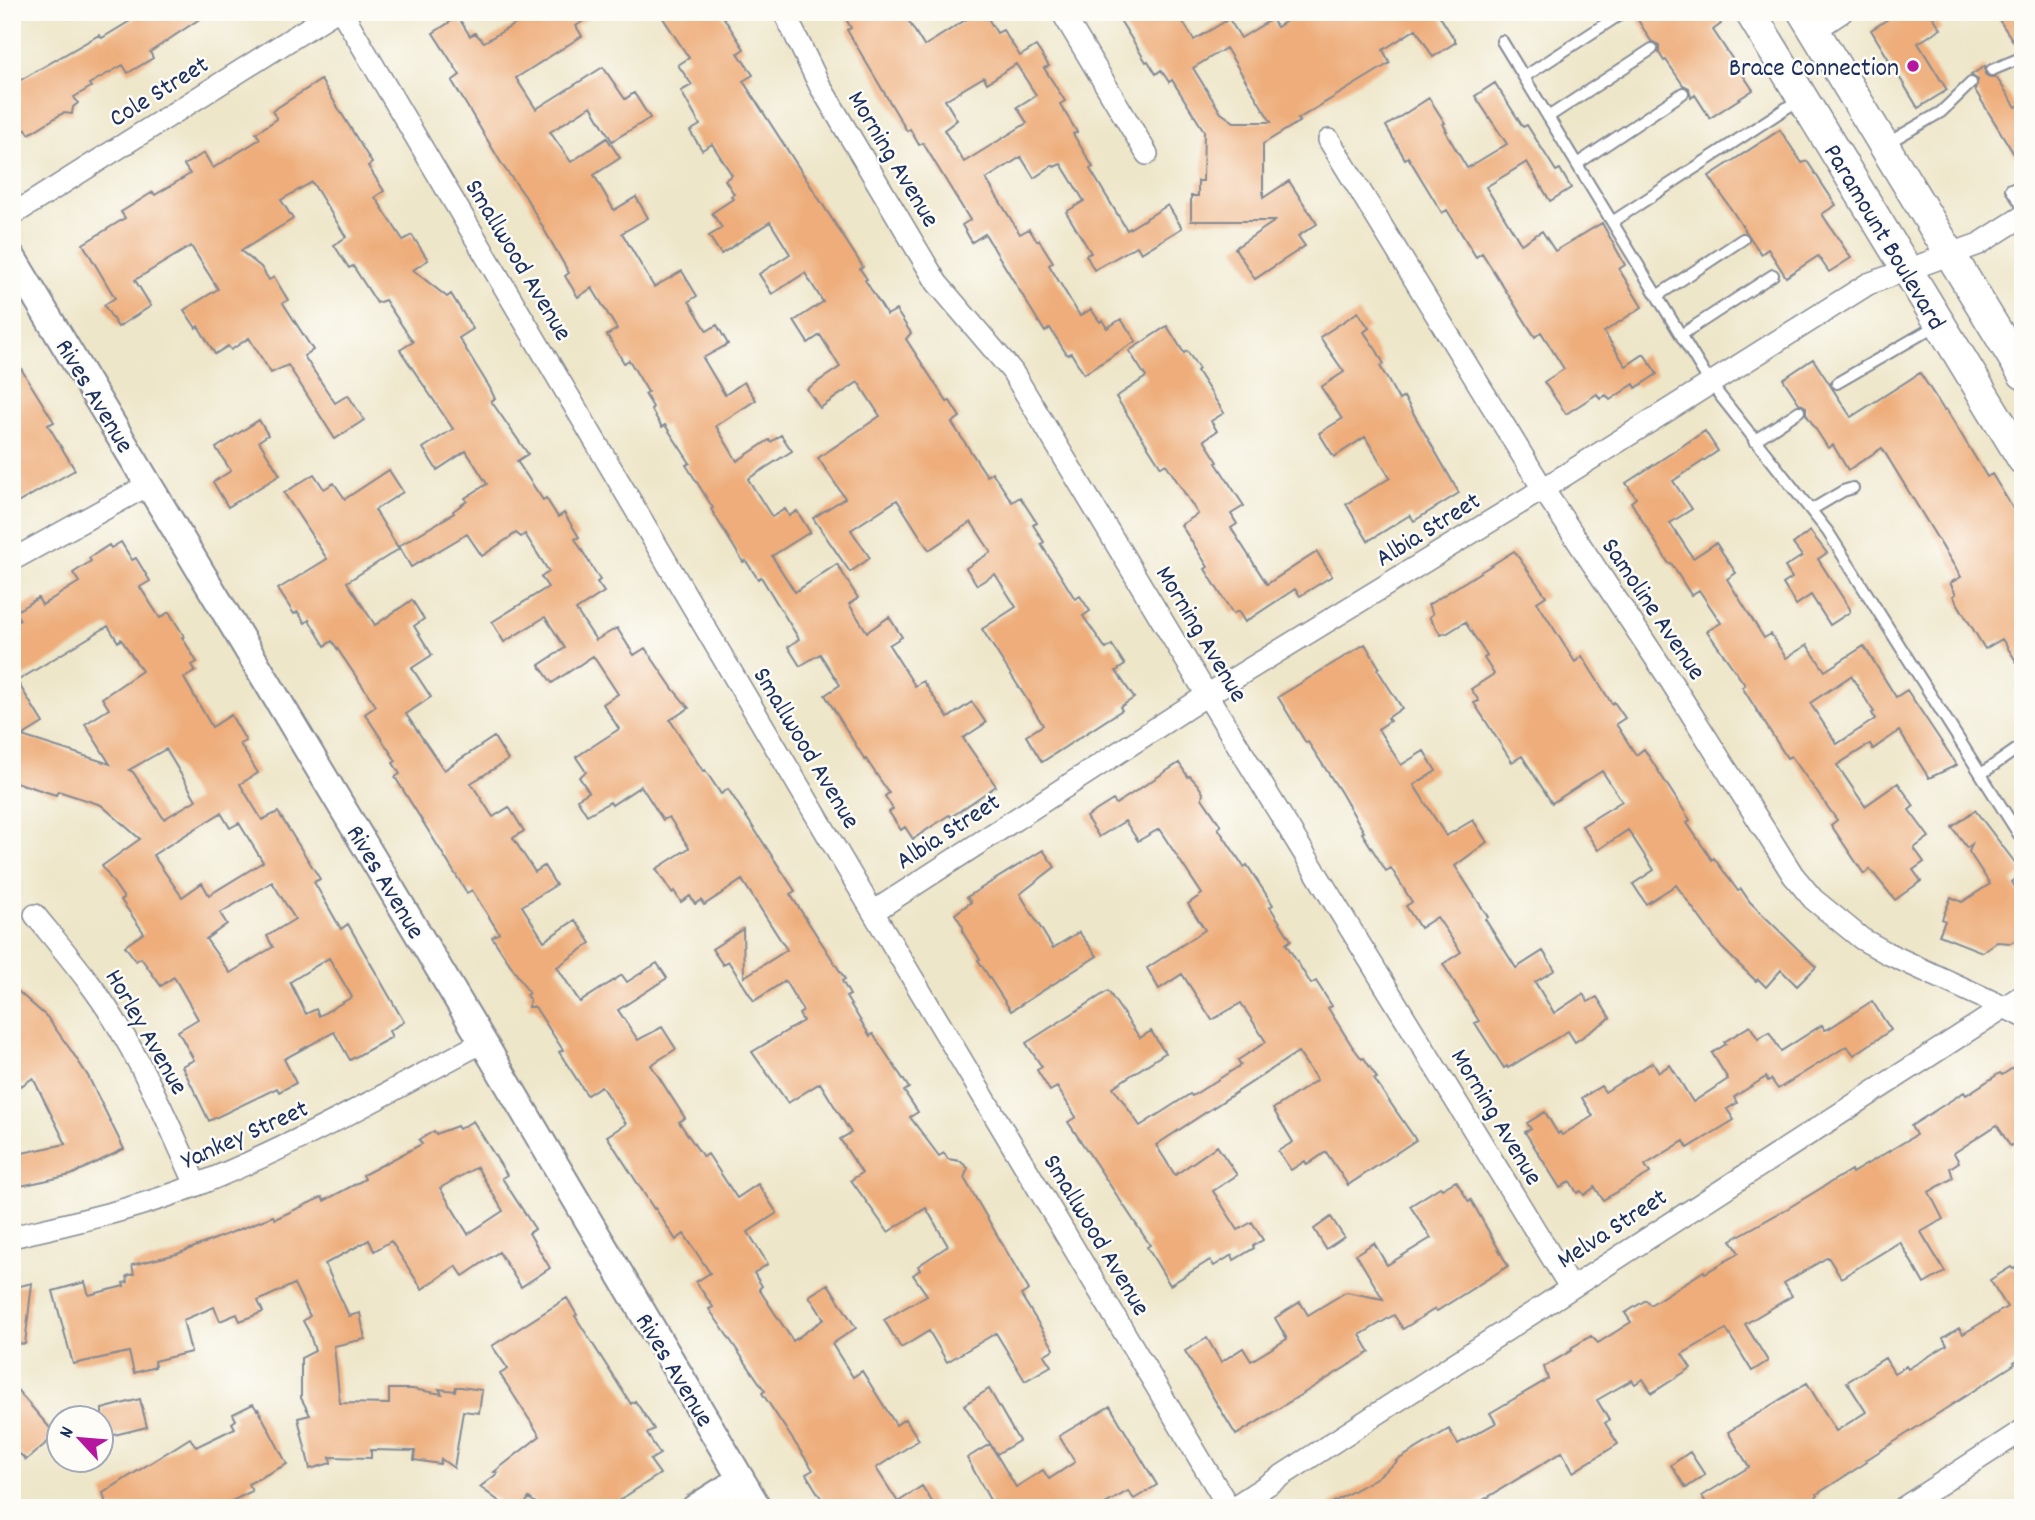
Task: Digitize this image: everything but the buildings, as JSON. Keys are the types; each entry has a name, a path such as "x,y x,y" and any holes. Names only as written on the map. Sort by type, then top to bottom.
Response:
{"main road":[{"name":"Paramount Boulevard","path":"1749,12 2023,460"},
{"name":"Paramount Boulevard","path":"1809,21 2023,374"}],"street":[{"name":"Cole Street","path":"12,215 334,12"},
{"name":"Smallwood Avenue","path":"342,12 873,912 1231,1508"},
{"name":"Morning Avenue","path":"784,12 821,87 937,283 1013,372 1570,1287"},
{"path":"1062,12 1147,153"},
{"path":"1809,21 1842,12"},
{"name":"Samoline Avenue","path":"1329,140 1542,489 1670,680 1793,875 1813,899 1871,944 2013,1012"},
{"name":"Albia Street","path":"873,912 1208,695 1868,284 1979,244 2023,216"},
{"name":"Rives Avenue","path":"12,257 483,1042 758,1508"},
{"path":"12,560 150,484"},
{"name":"Horley Avenue","path":"35,915 79,968 121,1030 196,1185"},
{"name":"Melva Street","path":"1231,1508 1570,1287 2013,1012 2023,995"},
{"name":"Yankey Street","path":"12,1237 133,1208 196,1185 326,1128 483,1042"},
{"path":"1903,1508 2023,1430"},
{"path":"695,1508 741,1479"}],"lane":[{"path":"1524,77 1624,12"},
{"path":"1502,41 1710,383 1828,532 2023,841"},
{"path":"1548,117 1651,49"},
{"path":"1992,69 2023,57"},
{"path":"1884,146 1941,113 1971,83"},
{"path":"1577,164 1683,93"},
{"path":"1612,222 1802,97"},
{"path":"2011,189 2023,207"},
{"path":"1657,296 1743,239"},
{"path":"1681,335 1773,275"},
{"path":"1837,383 1939,324"},
{"path":"1755,441 1799,411"},
{"path":"1811,510 1853,488"},
{"path":"1981,774 2023,745"}],"place":[{"name":"Brace Connection","path":"1913,66"}]}
